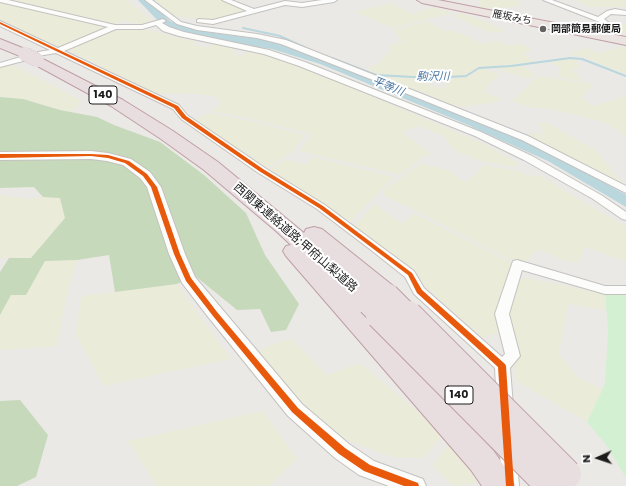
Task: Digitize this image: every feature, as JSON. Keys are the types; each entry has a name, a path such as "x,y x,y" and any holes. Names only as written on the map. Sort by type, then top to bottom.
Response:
{"highway":[{"name":"雁坂みち","path":"422,0 626,41"},
{"name":"西関東連絡道路;甲府山梨道路","path":"0,43 32,57 104,96 167,135 211,166 244,193 369,304"},
{"path":"167,135 213,162 303,225 369,304 500,486"},
{"name":"140","path":"369,304 565,482"}],"street":[{"path":"0,0 115,27 142,27 171,19 213,22 282,1 302,5 334,0"},
{"path":"148,0 171,19 179,23 197,28 257,36 283,42 488,122 525,138 624,188"},
{"path":"226,0 253,11"},
{"path":"546,0 600,19 605,22 612,38"},
{"path":"600,19 609,12 626,12"},
{"path":"0,23 176,107 184,117 261,170 320,207 410,274 419,291 502,366 510,486"},
{"path":"156,23 166,29 182,34 266,52 302,64 478,134 528,158 597,197 626,217"},
{"path":"0,65 59,50 115,27"},
{"path":"266,52 283,42"},
{"path":"0,156 91,155 108,157 127,162 145,175 154,187 169,233 188,279 215,314 295,410 342,451 367,468 415,486"},
{"path":"597,197 624,188"},
{"path":"502,366 513,356 502,314 516,264 605,290 626,290"}],"green space":[{"path":"6,0 127,0 154,22 142,26 133,26 137,24 123,20 113,25"},
{"path":"152,0 222,0 247,10 213,21 182,17 165,11"},
{"path":"480,0 517,0 523,6 482,9 479,5"},
{"path":"577,0 622,0 626,3 626,7 589,7 578,2"},
{"path":"0,2 108,27 59,48 0,21"},
{"path":"391,3 413,14 433,7 453,13 392,28 354,12"},
{"path":"461,13 506,31 490,33 453,16"},
{"path":"427,21 445,31 452,30 457,33 461,33 482,44 498,41 507,45 522,44 533,50 526,51 526,56 535,62 476,68 467,74 459,76 431,77 377,74 368,70 373,65 378,64 390,50 388,45 403,42 393,30"},
{"path":"608,24 626,24 626,34 612,34"},
{"path":"116,28 143,29 197,42 194,45 208,48 211,44 237,48 232,54 242,56 246,52 279,58 306,68 484,144 520,164 514,167 480,161 454,150 444,136 418,126 402,132 432,154 422,157 400,175 299,151 311,134 252,119 210,111 221,104 215,96 155,93 66,49"},
{"path":"625,46 626,74 584,57 567,54 587,48 598,53"},
{"path":"575,59 581,68 572,69 583,81 558,77 560,68 549,62"},
{"path":"5,65 16,66 82,101 70,112 23,99 0,97 0,67"},
{"path":"519,66 536,73 528,79 495,68"},
{"path":"481,69 485,69 500,75 489,83 485,93 504,99 493,103 458,107 380,77 425,79 430,86 445,88 448,79 468,77"},
{"path":"538,76 593,84 582,98 594,106 626,96 626,137 608,124 589,118 546,108 533,108 512,101"},
{"path":"0,97 23,99 60,110 97,117 160,142 204,175 246,213 265,255 299,304 286,330 271,332 260,309 237,310 194,275 177,284 115,292 109,255 77,260 45,261 26,295 11,295 0,315 0,272 9,258 31,258 65,218 60,198 43,197 34,187 0,188"},
{"path":"208,113 251,121 305,135 293,151 267,168 234,148 195,120"},
{"path":"538,123 548,123 597,151 622,183 526,137 531,133 544,134"},
{"path":"313,157 394,177 350,222 269,170 286,159 306,165"},
{"path":"421,163 450,171 464,182 468,181 484,165 523,172 525,175 540,176 626,227 626,262 585,247 578,263 562,260 539,249 523,263 514,262 411,208 384,196 384,190"},
{"path":"0,195 29,199 43,197 60,198 65,218 31,258 0,258"},
{"path":"374,204 403,224 414,213 513,264 497,306 497,317 502,331 483,338 430,291 403,261 354,226"},
{"path":"77,260 66,298 57,346 0,350 0,315 11,294 26,295 45,261"},
{"path":"526,278 605,294 606,310 568,304 559,354 580,379 603,389 587,422 516,381 507,314 517,281"},
{"path":"177,284 231,359 103,386 76,334 81,296"},
{"path":"605,290 626,290 626,478 607,446 587,422 605,384 608,332"},
{"path":"291,338 327,375 360,363 443,433 436,444 423,458 391,457 330,433 256,351"},
{"path":"20,400 48,435 36,477 17,486 0,486 0,401"},
{"path":"263,411 297,459 269,486 157,486 128,441"},
{"path":"453,439 484,474 475,483 453,486 432,465"}],"water":[{"path":"470,116 558,156 626,195 626,207 548,161 472,127"}],"waterway":[{"name":"平等川","path":"143,0 166,23 175,28 207,36 274,45 325,61 496,131"},
{"name":"駒沢川","path":"243,28 280,36 308,49"},
{"name":"駒沢川","path":"332,58 376,75 432,78 466,76 479,68 511,66 570,58 582,59 626,76"}],"cycle path":[{"path":"0,23 176,107 184,117 261,170 321,207 410,274 419,291 502,366 510,486"},
{"path":"0,156 91,155 108,157 127,162 145,175 154,187 177,254 188,279 215,314 295,410 342,451 367,468 415,486"}],"place":[{"name":"岡部簡易郵便局","path":"543,29"}]}
